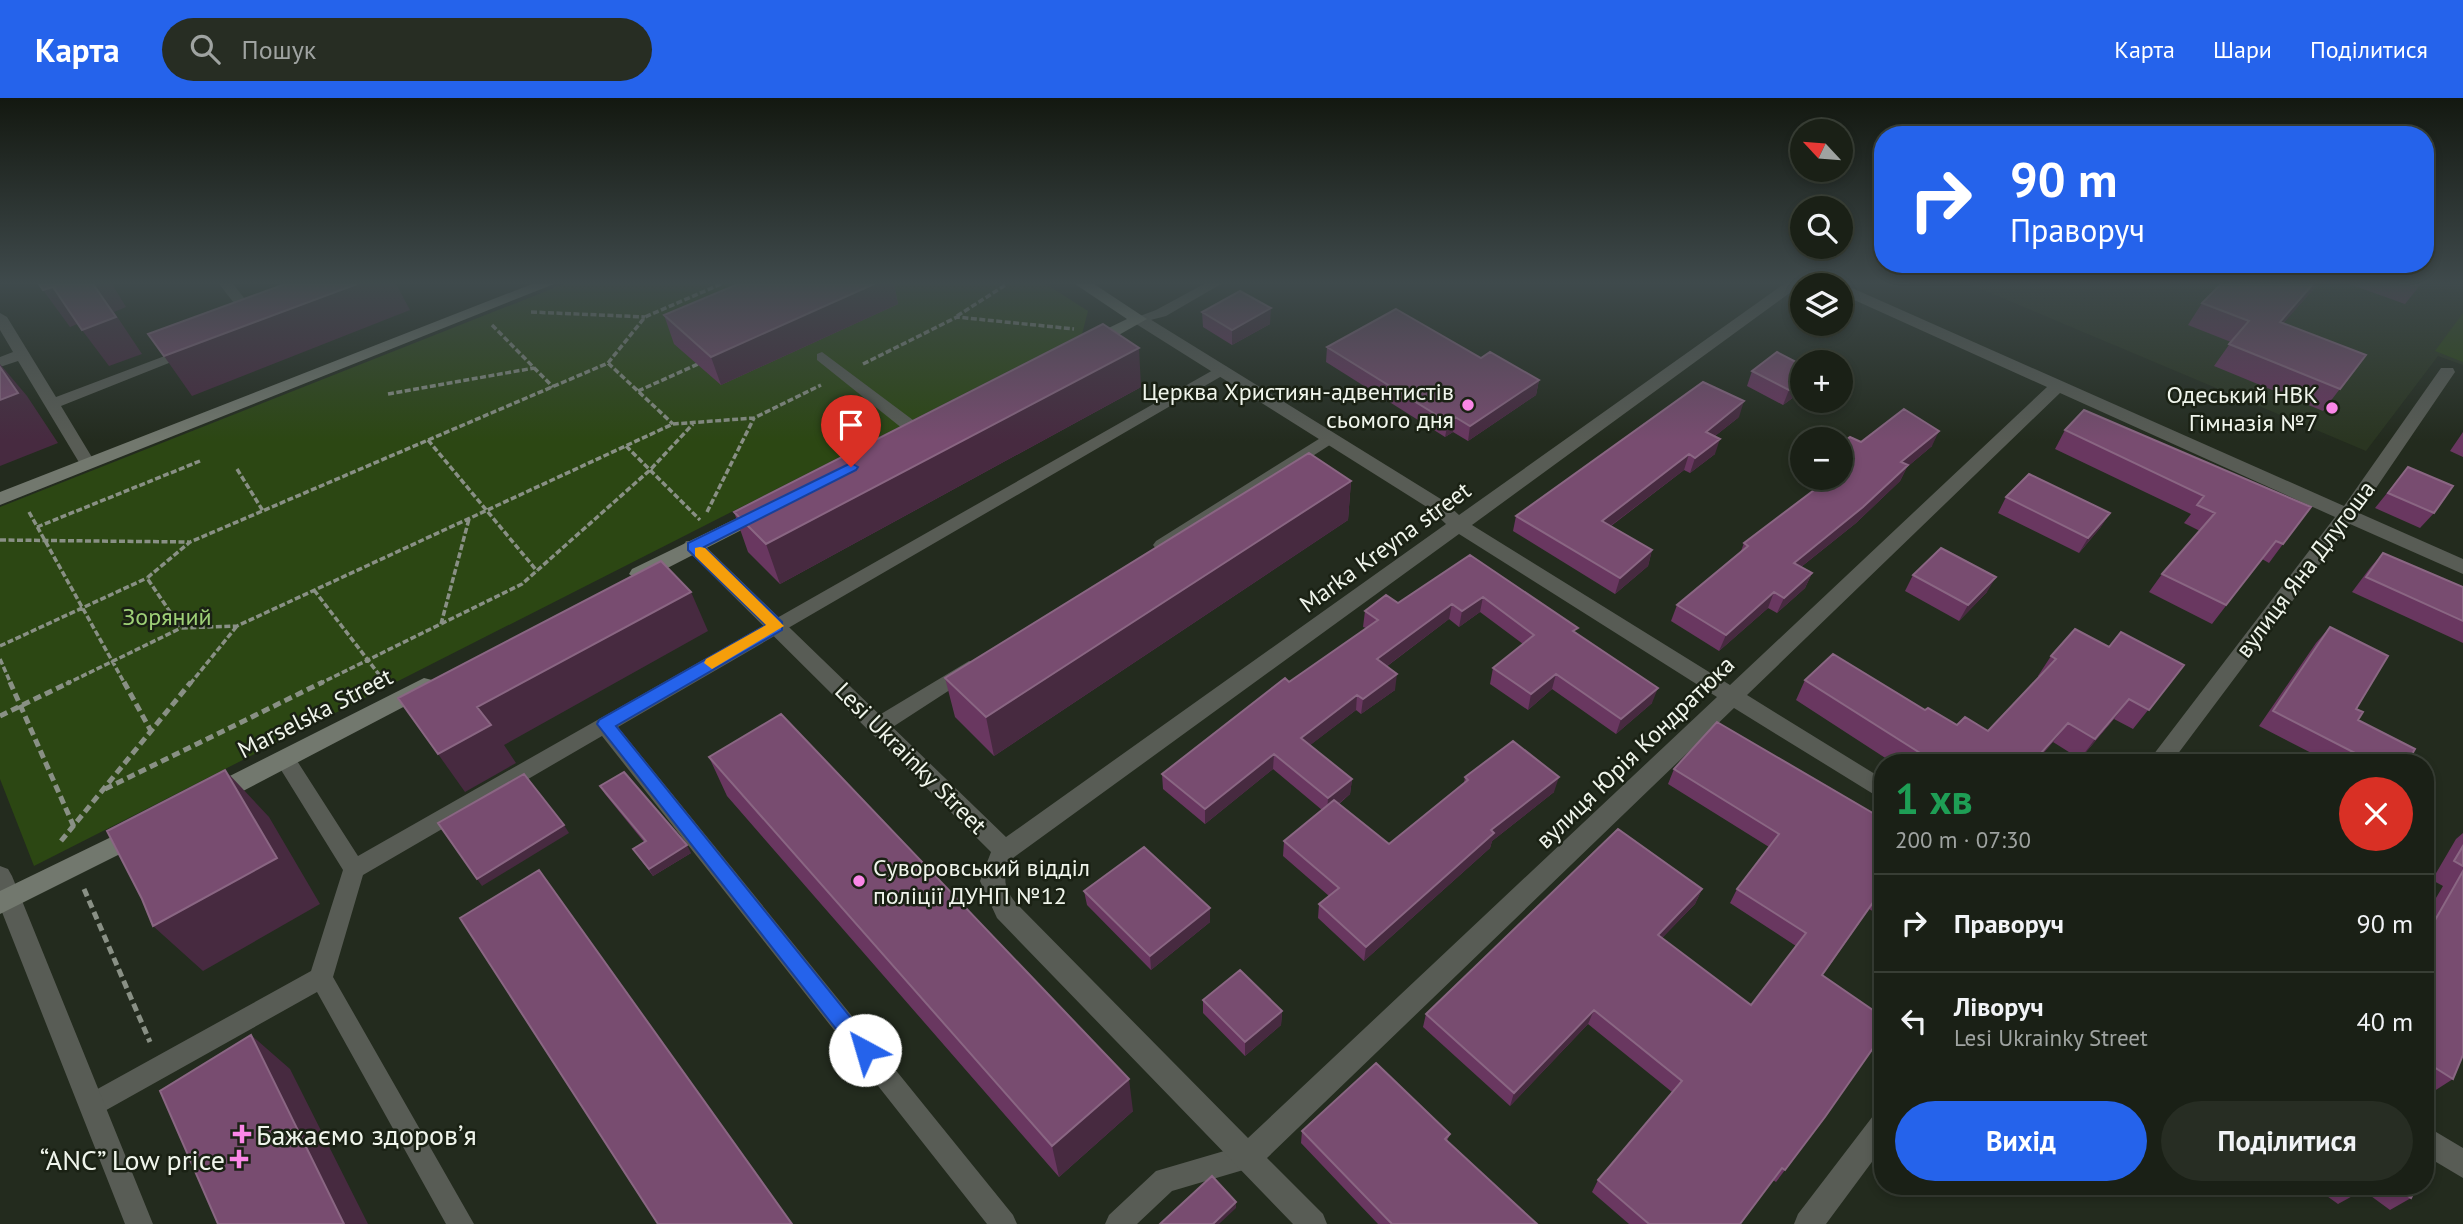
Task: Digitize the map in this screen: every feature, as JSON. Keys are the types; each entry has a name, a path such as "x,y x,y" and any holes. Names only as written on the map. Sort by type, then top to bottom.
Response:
{"street":[{"path":"0,499 411,337"},
{"path":"1066,357 1105,337"},
{"path":"1168,337 1437,505 1460,526 1733,695 1874,786"},
{"name":"Marka Kreyna street","path":"1005,851 1721,337"},
{"path":"1950,337 2463,567"},
{"name":"вулиця Яна Длугоша","path":"2165,754 2347,515 2447,372"},
{"name":"вулиця Юрія Кондратюка","path":"1248,1157 2059,385"},
{"path":"895,445 926,430"},
{"path":"620,584 787,499"},
{"name":"Lesi Ukrainky Street","path":"694,546 1005,851 992,869 992,890 1006,910 1313,1224"},
{"name":"Marselska Street","path":"199,803 447,674"},
{"path":"139,1224 3,892 162,822"},
{"path":"1808,1224 1874,1137"},
{"path":"2434,1145 2463,1164"}],"lane":[{"path":"11,337 88,464"},
{"path":"51,404 207,345"},
{"path":"0,362 22,355"},
{"path":"822,357 926,430"},
{"path":"92,1105 321,978 354,869 1222,370"},
{"path":"1144,556 1330,438"},
{"path":"878,726 982,660"},
{"path":"605,724 1004,1224"},
{"path":"285,759 354,869"},
{"path":"321,978 461,1224"},
{"path":"1118,1224 1165,1180 1248,1157"}],"path":[{"path":"504,337 553,387"},
{"path":"0,646 147,578 190,542 608,363 629,337"},
{"path":"0,716 181,628 237,626 673,424 754,418 918,337"},
{"path":"608,363 673,424"},
{"path":"638,391 698,364"},
{"path":"388,394 534,368"},
{"path":"626,446 702,523 754,418"},
{"path":"105,789 522,584 650,470 694,423"},
{"path":"428,440 537,571"},
{"path":"37,527 200,461"},
{"path":"237,469 263,511"},
{"path":"17,492 151,731"},
{"path":"441,624 469,519"},
{"path":"0,540 190,542"},
{"path":"147,578 181,628"},
{"path":"314,590 398,700"},
{"path":"55,847 237,626"},
{"path":"0,659 74,827"}],"shaded area":[{"path":"2094,337 2463,337 2463,365 2438,356 2366,451"}],"green space":[{"name":"Зоряний","path":"431,337 1077,337 34,866 0,779 0,507"},
{"path":"2446,337 2463,337 2463,362 2435,351"}],"building":[{"path":"150,337 216,337 164,356"},
{"path":"688,337 757,337 711,357"},
{"path":"1078,337 1122,337 1139,348 766,544 734,512"},
{"path":"1346,337 1444,337 1481,358 1490,352 1539,380 1470,426 1455,417 1448,422 1327,347"},
{"path":"2235,337 2318,337 2366,355 2340,389 2229,344"},
{"path":"1777,352 1790,359 1790,389 1789,390 1752,371"},
{"path":"0,367 18,393 0,400"},
{"path":"1703,382 1744,401 1706,432 1720,439 1695,458 1689,454 1602,521 1652,550 1620,578 1516,516"},
{"path":"1904,409 1939,431 1901,462 1908,465 1863,507 1794,563 1812,573 1784,598 1774,592 1726,635 1677,605 1748,546 1744,543 1814,490 1853,490 1853,438 1861,442"},
{"path":"2084,410 2311,507 2283,544 2276,541 2226,605 2162,574 2215,513 2197,505 2204,496 2065,430"},
{"path":"1309,453 1351,481 986,717 945,678"},
{"path":"2408,467 2453,486 2434,513 2388,493"},
{"path":"2029,474 2110,513 2088,538 2006,497"},
{"path":"1941,548 1996,577 1968,605 1913,575"},
{"path":"2383,553 2463,587 2463,621 2366,577"},
{"path":"1470,555 1578,628 1573,631 1658,688 1621,719 1556,674 1531,694 1493,668 1534,635 1483,597 1462,611 1452,604 1377,659 1397,674 1363,699 1357,695 1301,738 1352,779 1328,798 1274,754 1205,809 1162,774 1285,678 1289,682 1378,620 1365,611 1386,595 1398,603"},
{"path":"661,561 691,592 477,707 491,725 438,754 398,698"},
{"path":"2330,627 2388,656 2356,709 2363,712 2358,720 2415,749 2412,754 2357,754 2273,711"},
{"path":"2075,629 2109,647 2121,632 2184,665 2149,710 2129,699 2095,739 2068,723 2040,754 1922,754 1805,680 1833,654 1925,710 1928,708 1957,725 1965,717 1988,731 2056,659 2051,656"},
{"path":"781,714 1129,1079 1052,1146 709,757"},
{"path":"1717,722 1874,814 1874,901 1822,975 1874,1011 1874,1047 1785,1170 1782,1168 1740,1224 1649,1224 1598,1180 1682,1081 1594,1010 1514,1093 1426,1014 1618,829 1702,889 1658,935 1751,1005 1806,933 1737,889 1779,834 1674,769"},
{"path":"1513,741 1559,777 1491,830 1494,833 1366,947 1319,904 1339,888 1284,841 1334,800 1389,844 1468,780 1465,777"},
{"path":"225,770 277,858 153,926 107,831"},
{"path":"624,772 687,845 649,869 633,849 646,841 600,786"},
{"path":"524,774 564,825 477,879 438,823"},
{"path":"2463,846 2463,866 2454,861"},
{"path":"1144,847 1210,908 1150,956 1084,891"},
{"path":"539,870 792,1224 658,1224 460,918"},
{"path":"2463,871 2463,1055 2453,1079 2434,1067 2434,922"},
{"path":"1240,970 1282,1011 1245,1042 1203,1000"},
{"path":"251,1035 344,1224 218,1224 160,1091"},
{"path":"1376,1063 1450,1134 1445,1139 1537,1224 1392,1224 1302,1131"},
{"path":"1212,1176 1236,1202 1213,1224 1160,1224"}],"slow traffic":[{"path":"700,552 776,626 712,663"}],"place":[{"name":"Церква Християн-адвентистів сьомого дня","path":"1468,405"},
{"name":"Одеський НВК Гімназія №7","path":"2332,408"},
{"name":"Суворовський відділ поліції ДУНП №12","path":"859,881"},
{"name":"Бажаємо здоровʼя","path":"242,1134"},
{"name":"“ANC” Low price","path":"239,1159"}],"route":[{"path":"851,467 694,546 776,626 605,724 865,1050"}]}
